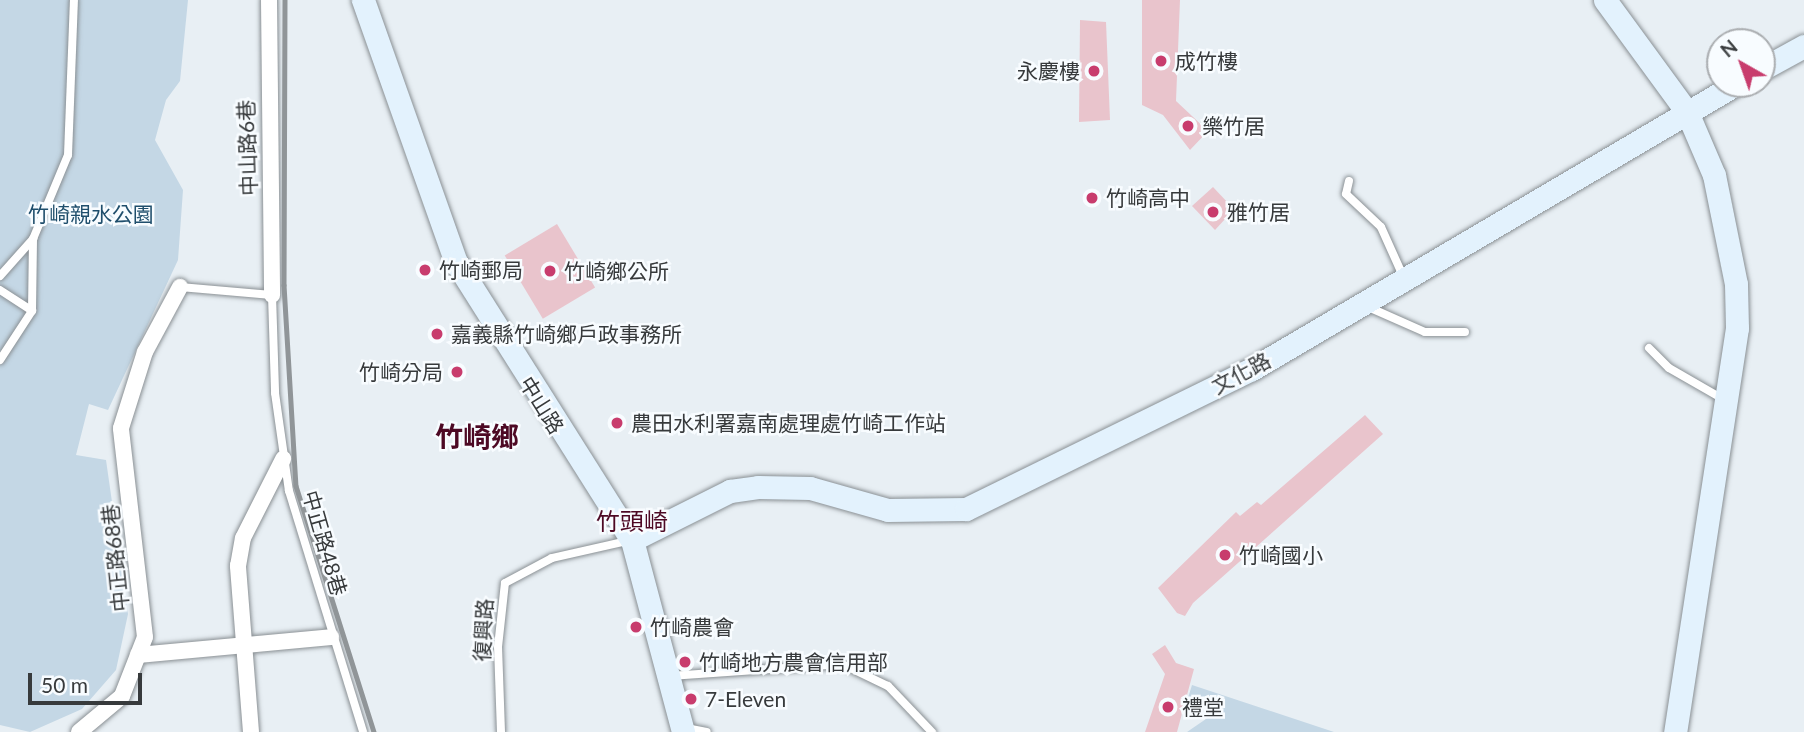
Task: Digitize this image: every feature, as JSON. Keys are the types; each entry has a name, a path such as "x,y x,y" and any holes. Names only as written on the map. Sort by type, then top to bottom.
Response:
{"street":[{"name":"中山路6巷","path":"268,0 272,295"},
{"name":"中山路","path":"363,0 456,262 632,540 682,730"},
{"path":"1605,0 1687,112 1714,176 1736,284 1738,328 1675,732"},
{"path":"1776,61 1804,46"},
{"name":"文化路","path":"632,540 730,491 758,487 810,488 888,510 966,509 1252,369 1712,98"},
{"name":"中正路68巷","path":"79,732 122,696 145,636 121,428 145,352 180,288"},
{"path":"251,732 238,566 243,538 283,459"},
{"path":"138,655 331,637"}],"lane":[{"path":"0,276 33,240 68,155 74,0"},
{"path":"1349,181 1346,194 1381,227 1404,279"},
{"path":"0,360 32,310 33,240"},
{"path":"180,288 272,295"},
{"path":"0,290 32,310"},
{"name":"中山路6巷","path":"272,295 283,459"},
{"path":"1363,305 1425,332 1465,332"},
{"path":"1649,348 1676,373 1725,400"},
{"name":"中正路48巷","path":"283,459 331,637 363,732"},
{"name":"復興路","path":"501,732 499,638 505,583 552,558 632,540"},
{"path":"669,676 842,664 888,686 932,732"},
{"path":"682,730 707,732"}],"green space":[{"name":"竹崎親水公園","path":"0,0 188,0 180,81 166,100 155,140 183,190 178,260 108,410 89,404 76,455 106,460 128,614 116,670 82,709 30,732 0,725"},
{"path":"1192,685 1334,732 1187,732 1222,708 1188,698"}],"building":[{"name":"成竹樓","path":"1142,0 1180,0 1176,101 1208,131 1190,150 1163,115 1142,105"},
{"name":"永慶樓","path":"1080,20 1106,22 1110,120 1079,122"},
{"name":"雅竹居","path":"1213,187 1229,204 1226,218 1215,230 1192,206"},
{"name":"竹崎鄉公所","path":"557,224 595,287 543,319 505,255"},
{"path":"1365,415 1383,434 1193,603 1185,616 1177,613 1158,588 1236,512 1240,516 1257,502 1261,505"},
{"name":"禮堂","path":"1165,645 1176,663 1194,669 1177,732 1145,732 1165,674 1152,654"}],"railway":[{"path":"285,0 284,285 296,486 374,732"}],"place":[{"name":"成竹樓","path":"1161,61"},
{"name":"永慶樓","path":"1094,71"},
{"name":"樂竹居","path":"1188,126"},
{"name":"竹崎高中","path":"1092,198"},
{"name":"雅竹居","path":"1213,212"},
{"name":"竹崎郵局","path":"425,270"},
{"name":"竹崎鄉公所","path":"550,271"},
{"name":"嘉義縣竹崎鄉戶政事務所","path":"437,334"},
{"name":"竹崎分局","path":"457,372"},
{"name":"農田水利署嘉南處理處竹崎工作站","path":"617,423"},
{"name":"竹崎國小","path":"1225,555"},
{"name":"竹崎農會","path":"636,627"},
{"name":"竹崎地方農會信用部","path":"685,662"},
{"name":"7-Eleven","path":"691,699"},
{"name":"禮堂","path":"1168,707"}],"district":[{"name":"竹崎鄉","path":"477,436"},
{"name":"竹頭崎","path":"632,521"}]}
